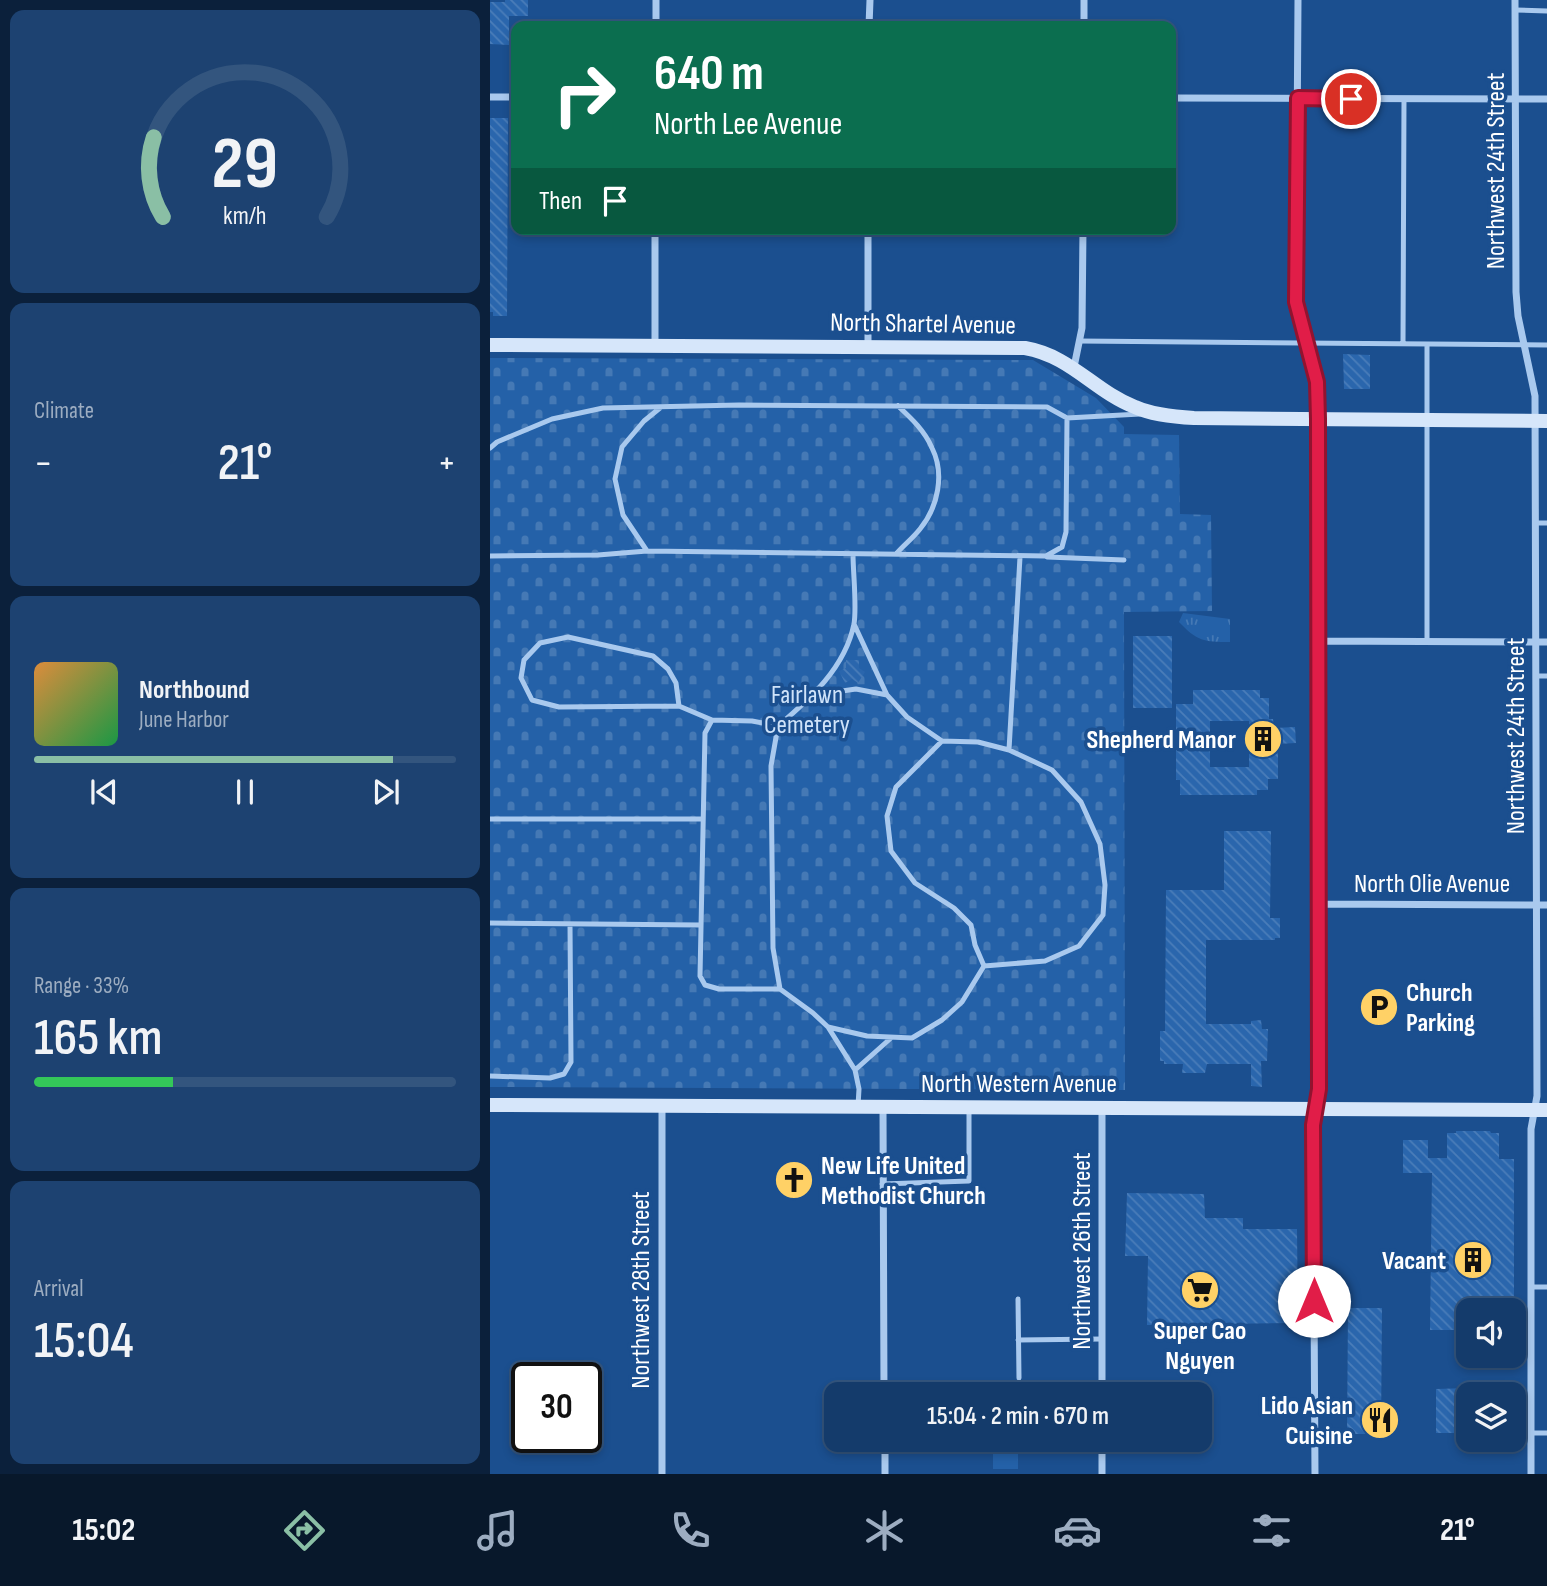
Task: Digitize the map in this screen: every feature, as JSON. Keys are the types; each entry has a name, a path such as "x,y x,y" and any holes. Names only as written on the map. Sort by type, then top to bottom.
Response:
{"street":[{"path":"656,0 656,21"},
{"path":"869,21 870,0"},
{"path":"1084,0 1084,21"},
{"path":"1298,0 1296,302 1317,382 1318,419 1319,1089 1313,1125 1315,1474"},
{"name":"Northwest 24th Street","path":"1515,0 1516,292 1524,345 1541,421 1535,523 1537,1096 1541,1110 1531,1129 1531,1474"},
{"path":"490,97 511,97"},
{"path":"1176,98 1547,99"},
{"path":"655,235 655,346"},
{"path":"868,346 869,235"},
{"path":"1074,367 1082,328 1083,235"},
{"name":"North Shartel Avenue","path":"490,345 1025,348 1054,356 1122,401 1150,412 1194,418 1541,421"},
{"path":"1318,641 1547,642"},
{"name":"North Olie Avenue","path":"1318,904 1547,905"},
{"name":"North Western Avenue","path":"490,1105 1541,1110"},
{"name":"Northwest 28th Street","path":"662,1106 662,1474"},
{"path":"883,1107 884,1382"},
{"name":"Northwest 26th Street","path":"1102,1108 1102,1382"},
{"path":"885,1452 885,1474"},
{"path":"1102,1452 1102,1474"}],"lane":[{"path":"1515,10 1547,10"},
{"path":"1403,344 1404,99"},
{"path":"1079,341 1547,345"},
{"path":"1427,344 1427,643"},
{"path":"490,448 493,442 552,419 603,408 738,405 1047,407 1066,418 1125,416 1150,412"},
{"path":"897,553 921,528 938,499 939,477 933,449 919,426 898,406"},
{"path":"647,551 624,515 615,479 622,447 643,421 660,408"},
{"path":"1046,556 1062,547 1066,531 1066,418"},
{"path":"1535,523 1547,523"},
{"path":"490,556 598,555 647,551 897,553 1124,560"},
{"path":"780,989 773,948 771,766 778,726 814,695 840,659 854,623 853,554"},
{"path":"1009,750 1020,557"},
{"path":"854,623 887,695 907,717 942,741 978,743 1009,750 1052,770 1081,802 1100,844 1105,885 1103,915 1079,946 1045,961 984,965"},
{"path":"679,706 676,683 668,669 653,656 568,637 540,643 524,660 521,678 532,700 559,707 679,706 712,720 752,721 778,726"},
{"path":"1536,676 1547,676"},
{"path":"814,695 856,689 887,695"},
{"path":"712,720 705,733 700,976 705,985 719,989 780,989 813,1013 828,1027 855,1070 859,1088 858,1107"},
{"path":"942,741 896,787 887,816 891,851 915,883 954,908 971,925 975,945 984,965"},
{"path":"490,819 703,819"},
{"path":"490,923 700,925"},
{"path":"490,1076 551,1078 564,1074 570,1062 569,924"},
{"path":"828,1027 867,1036 912,1038 942,1020 961,1002 984,965"},
{"path":"855,1070 891,1038"},
{"path":"882,1184 969,1181 969,1107"},
{"path":"1531,1287 1547,1287"},
{"path":"1018,1299 1019,1378"},
{"path":"1018,1340 1102,1339"},
{"path":"1531,1433 1547,1433"}],"green space":[{"name":"Fairlawn Cemetery","path":"490,358 1033,360 1096,398 1124,427 1124,434 1179,435 1180,514 1211,515 1212,611 1124,612 1125,1090 490,1087"},
{"path":"1183,613 1230,619 1230,642 1207,641 1196,637 1179,622"},
{"path":"993,1452 1018,1452 1018,1469 993,1469"}],"building":[{"path":"528,0 528,16 509,16 509,45 490,44 490,2"},
{"path":"490,118 508,118 507,316 493,316 493,312 490,312"},
{"path":"1343,354 1370,355 1370,389 1344,389"},
{"path":"1133,636 1172,636 1172,708 1133,708"},
{"path":"846,660 859,660 859,668 865,672 858,683 852,679 845,683 839,671 846,668"},
{"name":"Shepherd Manor","path":"1193,690 1260,690 1260,698 1269,698 1269,719 1273,719 1274,728 1295,727 1296,743 1278,744 1278,779 1268,779 1268,790 1257,790 1257,795 1180,795 1180,780 1176,780 1176,704 1193,704","holes":["1210,721 1249,721 1249,767 1210,767"]},
{"path":"1224,831 1271,831 1270,918 1280,918 1280,938 1206,940 1206,1024 1251,1024 1251,1021 1261,1020 1262,1029 1268,1029 1267,1061 1261,1061 1262,1087 1251,1086 1251,1064 1207,1064 1205,1073 1182,1073 1183,1064 1164,1064 1164,1061 1160,1061 1160,1031 1165,1031 1166,890 1224,890"},
{"name":"Vacant","path":"1447,1133 1499,1133 1499,1159 1514,1159 1514,1298 1456,1298 1456,1330 1430,1330 1432,1173 1403,1173 1403,1140 1428,1140 1428,1158 1447,1158"},
{"name":"Super Cao Nguyen","path":"1127,1193 1204,1194 1205,1218 1243,1218 1243,1229 1297,1229 1298,1323 1147,1325 1148,1256 1125,1256"},
{"path":"1348,1308 1382,1308 1381,1434 1347,1434"},
{"path":"1456,1388 1456,1433 1436,1433 1436,1389"}],"place":[{"name":"Shepherd Manor","path":"1263,739"},
{"name":"Church Parking","path":"1379,1007"},
{"name":"New Life United Methodist Church","path":"794,1180"},
{"name":"Vacant","path":"1473,1260"},
{"name":"Super Cao Nguyen","path":"1200,1290"},
{"name":"Lido Asian Cuisine","path":"1380,1420"}],"route":[{"path":"1314,1301 1313,1125 1319,1089 1318,419 1317,382 1296,302 1298,98 1351,99"}]}
